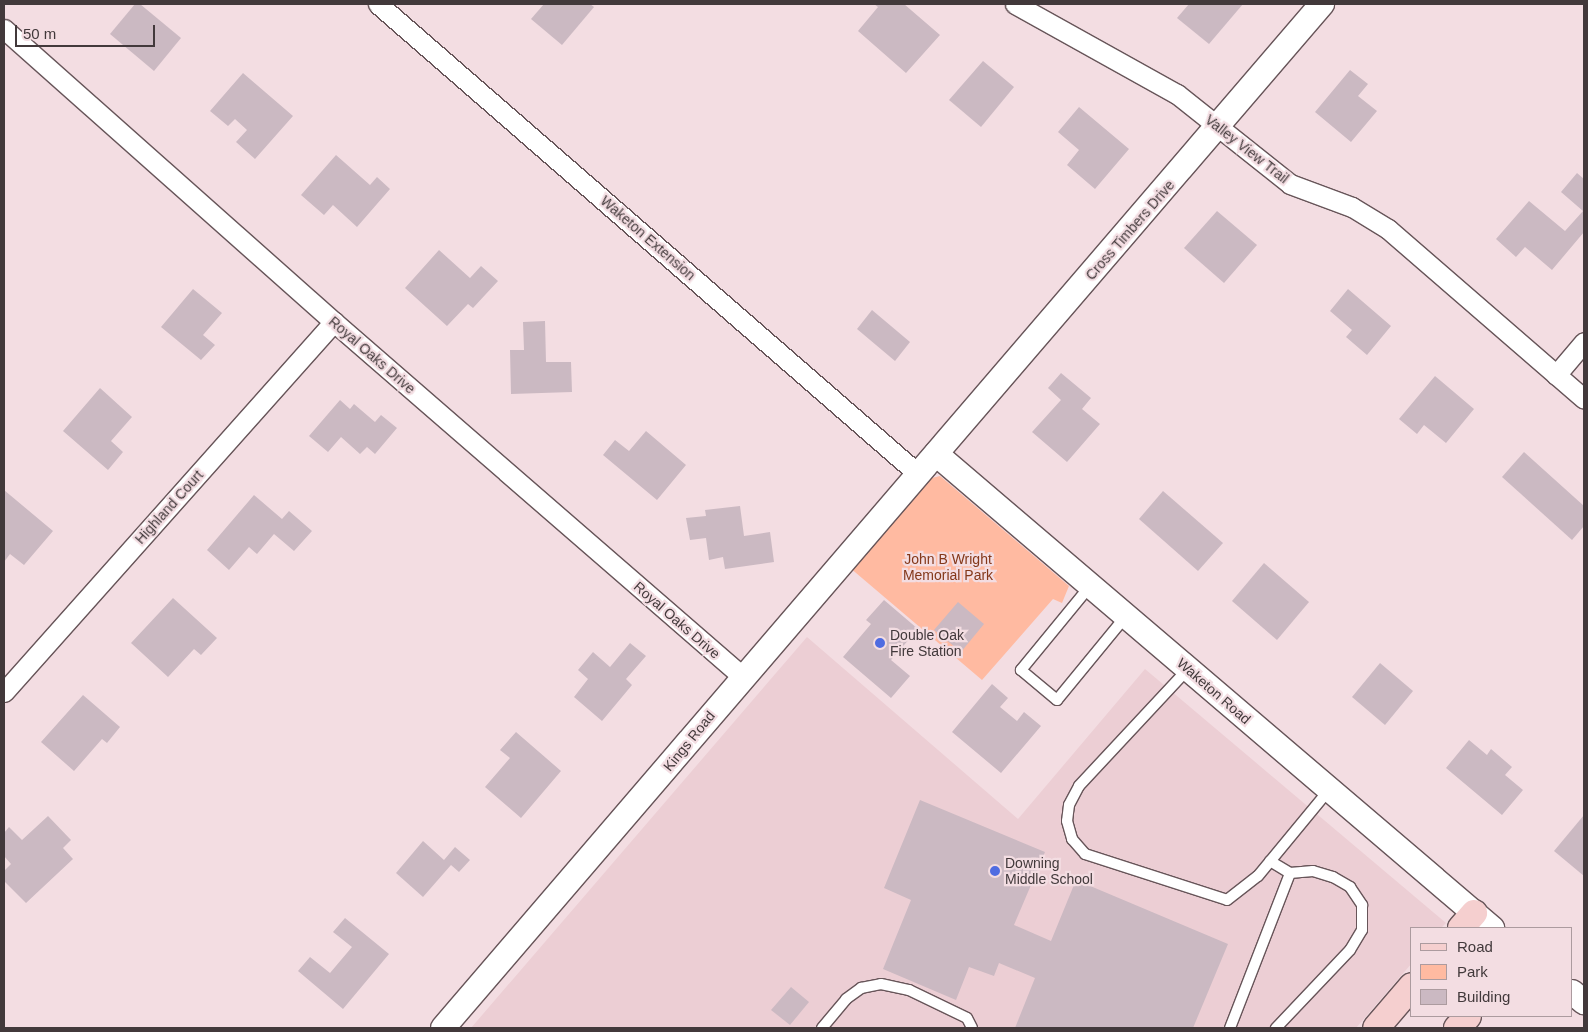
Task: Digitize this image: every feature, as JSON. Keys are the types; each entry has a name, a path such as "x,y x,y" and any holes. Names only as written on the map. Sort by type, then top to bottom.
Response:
{"main road":[{"path":"1376,1028 1410,988"},
{"path":"1457,1028 1467,1017"}],"street":[{"name":"Waketon Extension","path":"378,4 917,473"},
{"name":"Valley View Trail","path":"1015,4 1177,94 1290,184 1352,207 1388,229 1584,399"},
{"name":"Cross Timbers Drive","path":"936,454 1322,4"},
{"name":"Royal Oaks Drive","path":"4,29 334,322 743,677"},
{"name":"Highland Court","path":"4,692 334,322"},
{"path":"1556,374 1584,342"},
{"name":"Kings Road","path":"443,1028 917,473 936,454"},
{"name":"Waketon Road","path":"936,454 1329,790 1475,923"}],"lane":[{"path":"1090,585 1021,670 1057,700 1126,616"},
{"path":"1188,668 1079,786 1069,805 1068,821 1072,839 1085,854 1226,900 1243,890 1270,861 1329,790"},
{"path":"1270,861 1290,873 1314,871 1333,877 1350,887 1362,905 1362,930 1350,950 1276,1028"},
{"path":"1230,1028 1290,873"},
{"path":"822,1028 853,993 861,988 881,984 909,990 967,1018 972,1028"}],"shaded area":[{"name":"Downing Middle School","path":"807,637 1018,819 1145,669 1446,923 1442,927 1410,927 1410,965 1356,1028 471,1028"}],"green space":[{"name":"John B Wright Memorial Park","path":"940,476 1069,586 1062,603 1053,599 982,680 849,567 928,479"}],"building":[{"path":"135,4 140,4 181,38 154,71 110,34"},
{"path":"544,4 590,4 594,7 562,45 531,19"},
{"path":"874,4 904,4 940,35 906,73 858,31 878,7"},
{"path":"1189,4 1243,4 1209,44 1177,18"},
{"path":"983,61 1014,87 981,127 949,100"},
{"path":"1350,70 1368,84 1358,96 1377,111 1351,142 1315,112"},
{"path":"243,73 293,116 255,159 236,142 247,130 235,119 228,126 210,111"},
{"path":"1079,107 1129,149 1095,189 1067,165 1079,150 1058,132"},
{"path":"336,155 370,185 377,177 390,189 357,227 333,205 324,215 301,195"},
{"path":"1577,173 1584,179 1584,232 1552,270 1525,247 1516,257 1496,239 1529,201 1565,231 1583,211 1561,192"},
{"path":"1217,211 1257,245 1224,283 1184,248"},
{"path":"439,250 470,278 481,266 498,281 473,308 468,304 447,326 405,288"},
{"path":"193,289 222,313 203,335 215,345 201,360 161,327"},
{"path":"1348,289 1391,326 1367,355 1346,337 1352,330 1330,311"},
{"path":"872,310 910,342 895,361 857,329"},
{"path":"545,321 546,362 571,362 572,392 511,394 510,350 524,350 523,322"},
{"path":"1061,373 1091,398 1082,409 1100,424 1067,462 1032,432 1061,400 1048,388"},
{"path":"1435,376 1474,409 1446,443 1424,425 1417,434 1399,419"},
{"path":"100,388 132,417 111,441 123,452 108,470 63,431"},
{"path":"340,400 350,409 354,404 375,422 381,415 397,428 375,454 367,447 360,454 341,437 328,452 309,436"},
{"path":"646,431 686,465 657,500 603,455 615,440 629,451"},
{"path":"1524,452 1584,506 1584,526 1572,540 1502,477"},
{"path":"4,490 53,531 24,565 10,554 4,562"},
{"path":"1163,491 1223,543 1198,571 1139,519"},
{"path":"254,495 282,519 289,511 312,531 294,551 274,534 257,554 249,547 229,570 207,550"},
{"path":"740,506 744,536 770,532 774,562 725,569 723,557 709,560 706,538 690,540 686,518 706,516 705,510"},
{"path":"1264,563 1309,602 1277,640 1232,601"},
{"path":"173,598 217,638 201,655 194,649 168,677 131,643"},
{"name":"Double Oak Fire Station","path":"884,600 918,629 891,660 910,676 891,698 843,657 871,624 866,620"},
{"path":"958,602 984,624 961,652 934,630"},
{"path":"630,643 646,656 626,679 632,685 602,721 574,697 588,679 578,670 593,652 610,667"},
{"path":"1380,663 1413,691 1385,725 1352,697"},
{"path":"992,684 1008,698 1000,707 1017,721 1024,712 1041,726 1001,773 952,732"},
{"path":"83,695 120,727 107,743 102,739 74,771 41,742"},
{"path":"516,732 561,771 521,818 485,787 510,758 500,750"},
{"path":"1469,740 1487,755 1491,749 1512,767 1505,775 1523,790 1502,815 1446,768"},
{"name":"Downing Middle School","path":"920,800 1045,852 1014,925 1051,941 1076,880 1228,944 1193,1028 1015,1028 1035,978 999,963 994,976 969,967 956,1000 883,969 911,900 884,888"},
{"path":"1584,815 1584,876 1554,851"},
{"path":"48,816 71,840 63,848 73,859 26,903 4,881 4,871 11,864 4,856 4,833 9,827 22,840"},
{"path":"423,841 444,860 455,847 470,860 459,872 451,865 423,897 396,873"},
{"path":"345,918 389,954 343,1009 298,971 310,957 330,973 352,947 333,932"},
{"path":"791,987 809,1002 790,1025 771,1010"}],"place":[{"name":"Double Oak Fire Station","path":"880,643"},
{"name":"Downing Middle School","path":"995,871"}]}
